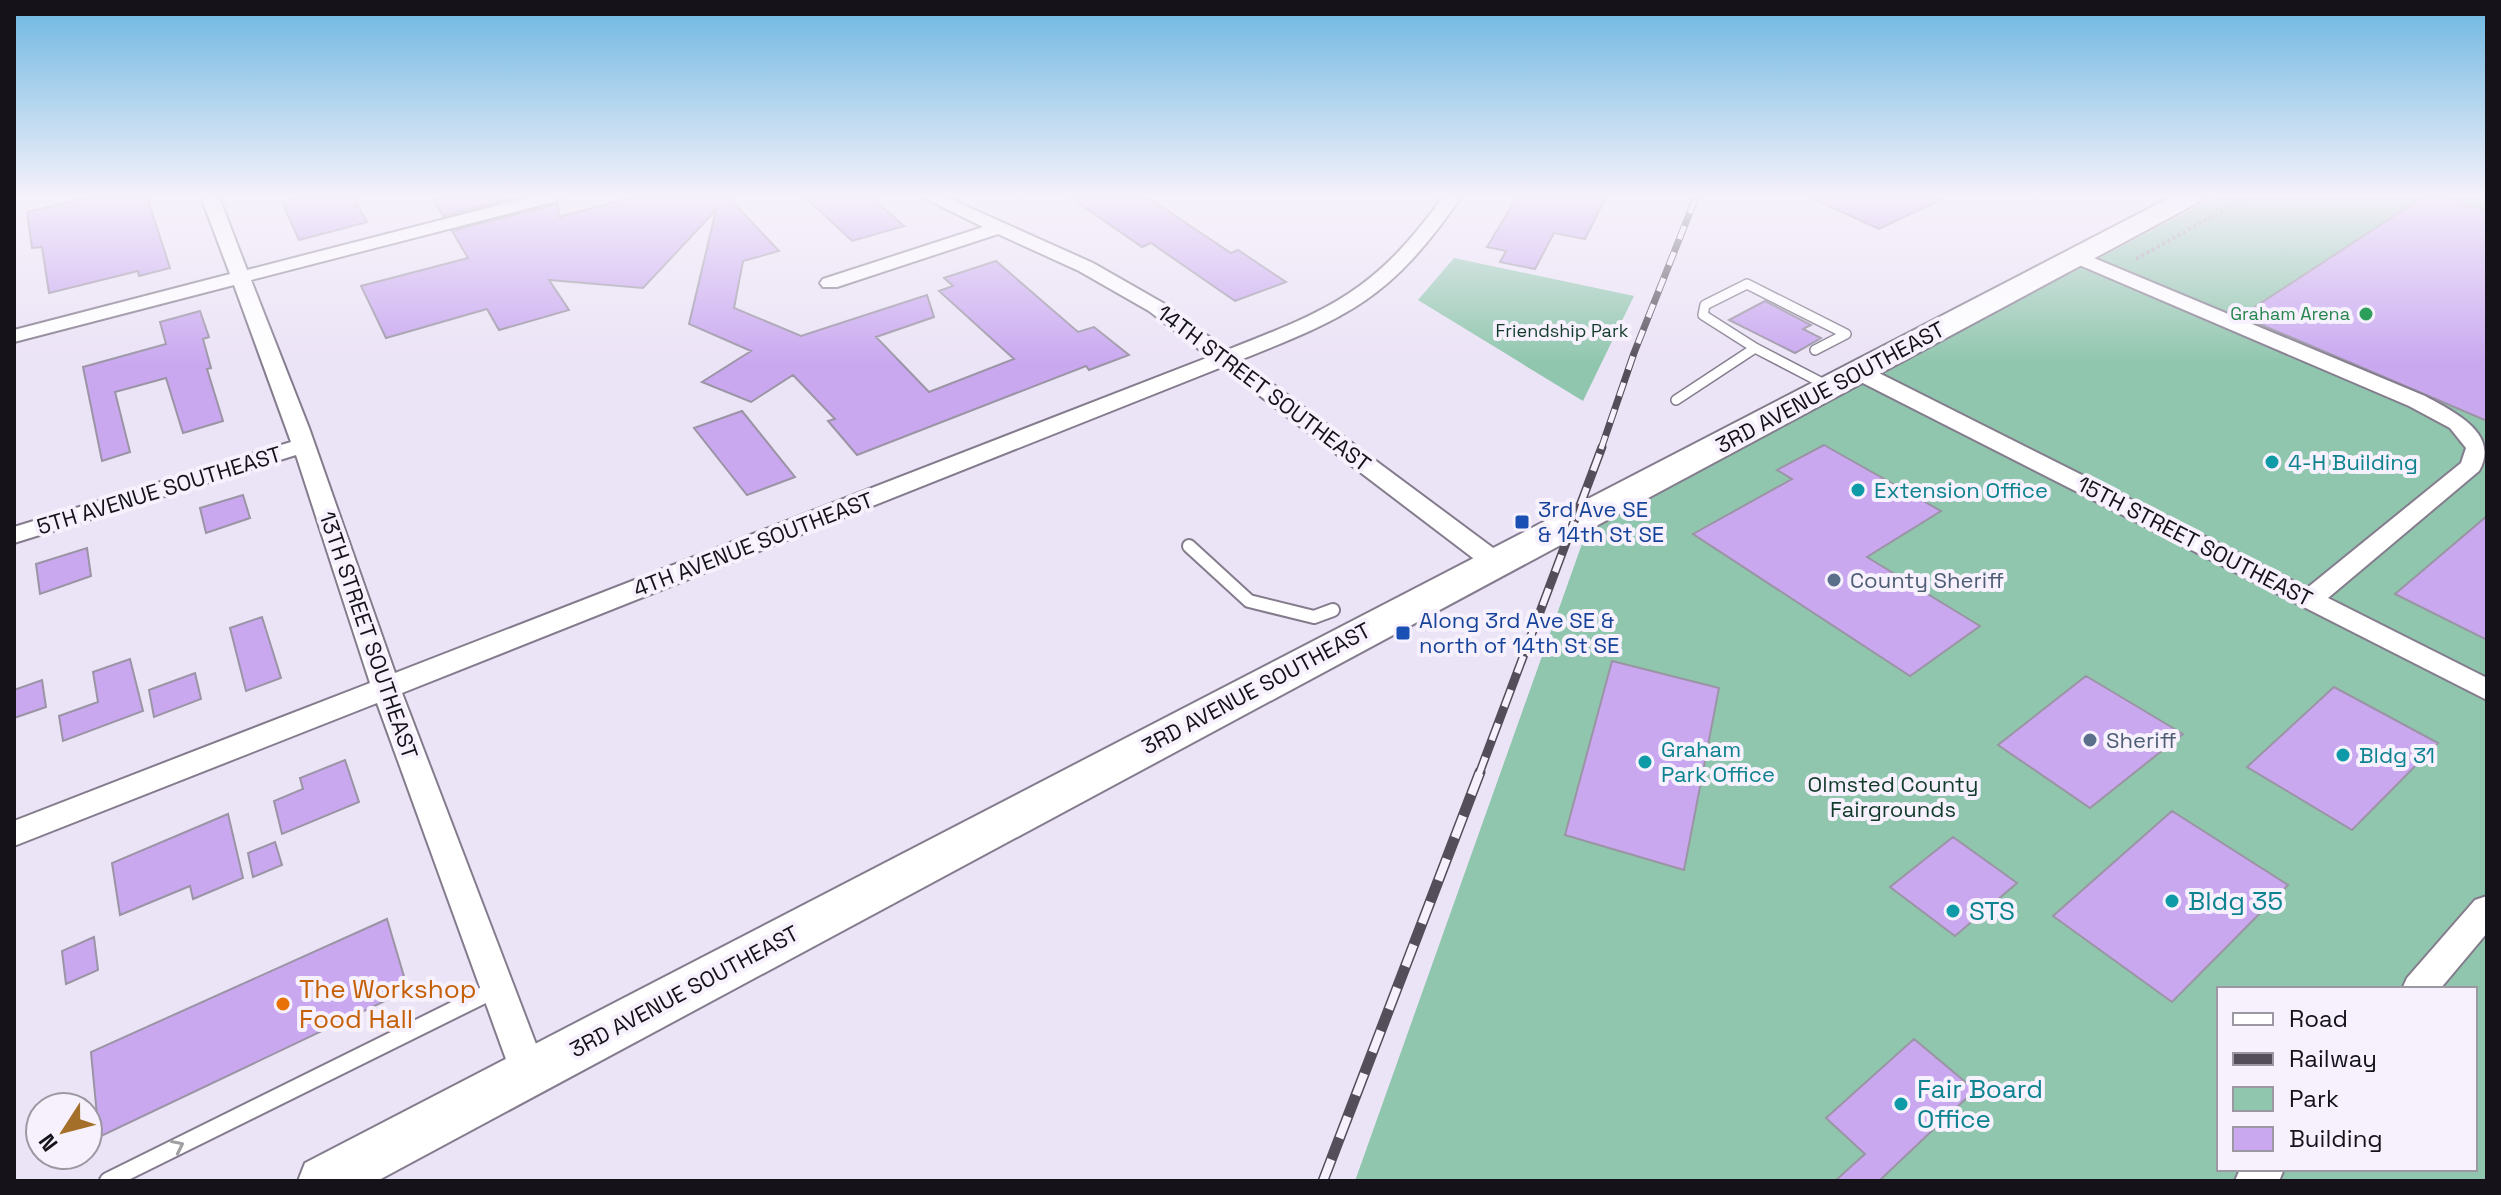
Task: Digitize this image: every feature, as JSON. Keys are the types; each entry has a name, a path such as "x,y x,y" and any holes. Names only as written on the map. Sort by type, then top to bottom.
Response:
{"main road":[{"name":"3RD AVENUE SOUTHEAST","path":"324,1181 2085,253"}],"street":[{"name":"13TH STREET SOUTHEAST","path":"231,253 304,445 386,688 529,1073"},
{"path":"14,336 337,253"},
{"path":"830,283 922,253"},
{"name":"14TH STREET SOUTHEAST","path":"1054,253 1116,283 1183,325 1495,562"},
{"name":"4TH AVENUE SOUTHEAST","path":"14,834 1324,318 1376,287 1412,253"},
{"path":"2077,257 2428,407 2458,423 2478,447 2471,466 2310,599"},
{"name":"15TH STREET SOUTHEAST","path":"1844,380 2310,599 2487,690"},
{"name":"5TH AVENUE SOUTHEAST","path":"14,535 304,445"},
{"path":"2421,987 2486,914"}],"lane":[{"path":"1815,350 1846,334 1747,284 1705,305 1703,315 1755,348 1844,380"},
{"path":"1676,400 1755,348"},
{"path":"1189,546 1249,601 1314,617 1333,610"},
{"path":"108,1181 497,988"}],"path":[{"path":"2113,272 2147,253"}],"green space":[{"name":"Olmsted County Fairgrounds","path":"2109,253 2487,253 2487,1181 1355,1181 1588,527"},
{"name":"Friendship Park","path":"1454,258 1634,296 1583,401 1418,300"}],"building":[{"path":"43,253 165,253 170,268 139,276 138,271 49,293"},
{"path":"465,253 676,253 643,288 549,280 569,310 499,330 487,309 386,338 361,286 468,258"},
{"path":"706,253 773,253 743,261 734,308 801,336 927,295 934,317 876,337 929,392 1014,359 939,291 953,286 944,278 996,261 1078,332 1094,327 1129,355 1089,370 1086,366 857,455 828,421 835,419 793,375 751,402 702,382 751,351 689,324"},
{"path":"1165,253 1242,253 1286,282 1235,301"},
{"path":"1505,253 1544,253 1535,269 1500,262"},
{"name":"Graham Arena","path":"2338,253 2487,253 2487,421 2241,316"},
{"path":"1765,301 1811,325 1803,329 1821,338 1795,353 1729,320"},
{"path":"200,311 209,337 203,339 211,368 207,369 223,421 183,433 166,378 115,392 130,452 102,461 83,367 166,344 160,322"},
{"path":"742,411 795,477 747,495 694,428"},
{"name":"County Sheriff","path":"1824,445 1941,511 1867,557 1980,626 1910,676 1693,534 1792,479 1777,470"},
{"path":"243,495 250,518 206,533 200,508"},
{"path":"2487,516 2487,640 2395,594"},
{"path":"87,548 91,576 40,594 36,564"},
{"path":"262,617 281,678 246,691 230,628"},
{"path":"130,659 143,711 63,741 59,716 98,702 93,672"},
{"name":"Graham Park Office","path":"1612,661 1719,688 1684,870 1565,835"},
{"path":"195,673 201,699 154,717 149,690"},
{"name":"Sheriff","path":"2086,676 2183,734 2090,808 1998,745"},
{"path":"42,680 46,707 14,718 14,690"},
{"name":"Bldg 31","path":"2334,687 2438,743 2352,830 2247,767"},
{"path":"345,760 359,802 282,834 274,801 303,789 300,778"},
{"name":"Bldg 35","path":"2172,811 2288,885 2172,1002 2053,916"},
{"path":"228,814 243,878 193,899 190,886 120,915 112,863"},
{"name":"STS","path":"1953,837 2017,883 1955,936 1890,887"},
{"path":"275,842 282,865 253,877 248,853"},
{"path":"387,919 408,990 104,1135 104,1091 95,1091 91,1052"},
{"path":"94,937 98,970 66,984 62,951"},
{"name":"Fair Board Office","path":"1914,1039 1975,1090 1879,1181 1835,1181 1865,1154 1826,1118"}],"railway":[{"path":"1601,449 1634,353 1674,253"},
{"path":"1479,774 1602,447"},
{"path":"1323,1181 1480,772"}],"place":[{"name":"Graham Arena","path":"2366,314"},
{"name":"4-H Building","path":"2272,462"},
{"name":"Extension Office","path":"1858,490"},
{"name":"3rd Ave SE & 14th St SE","path":"1522,522"},
{"name":"County Sheriff","path":"1834,580"},
{"name":"Along 3rd Ave SE & north of 14th St SE","path":"1403,633"},
{"name":"Sheriff","path":"2090,740"},
{"name":"Bldg 31","path":"2343,755"},
{"name":"Graham Park Office","path":"1645,762"},
{"name":"Bldg 35","path":"2172,901"},
{"name":"STS","path":"1953,911"},
{"name":"The Workshop Food Hall","path":"283,1004"},
{"name":"Fair Board Office","path":"1901,1104"}]}
